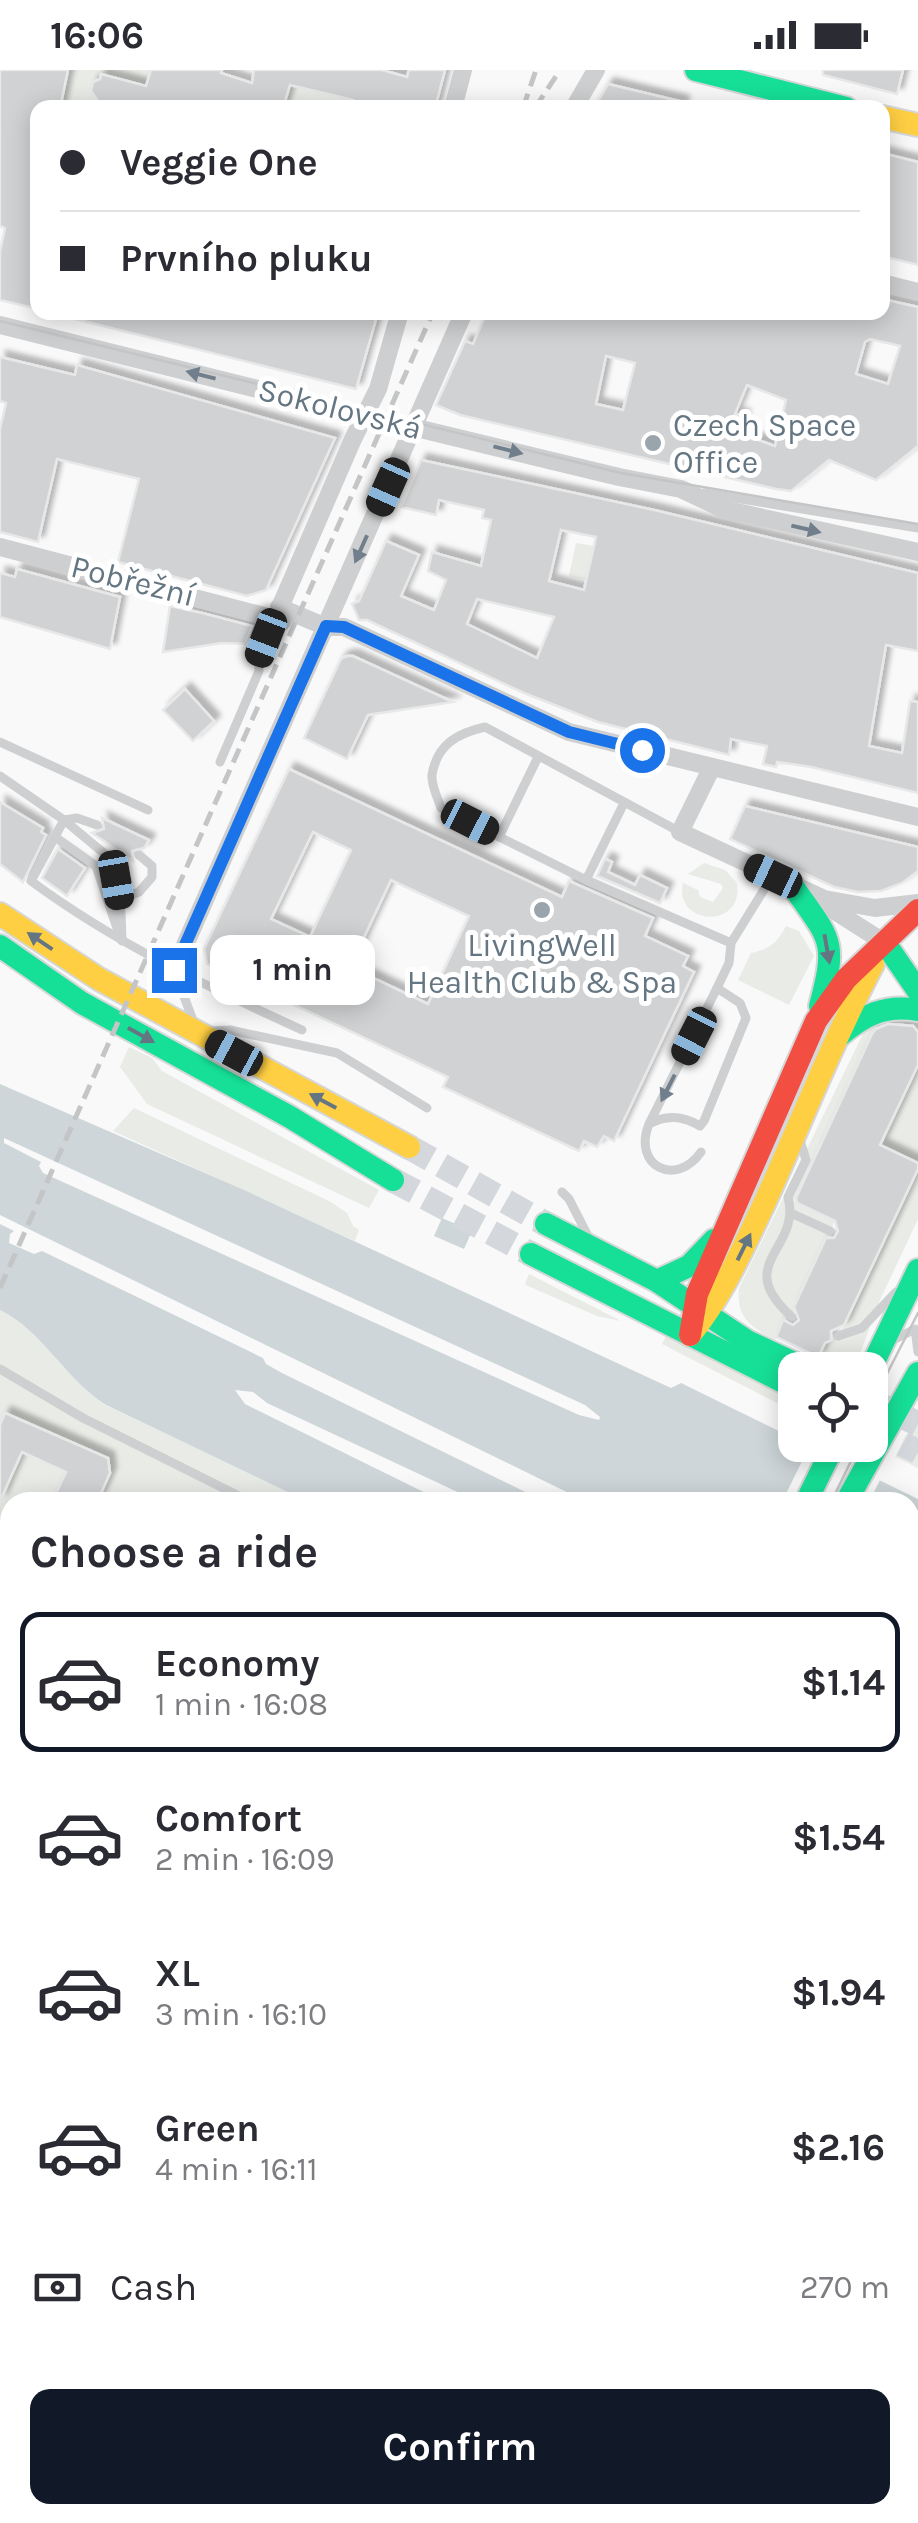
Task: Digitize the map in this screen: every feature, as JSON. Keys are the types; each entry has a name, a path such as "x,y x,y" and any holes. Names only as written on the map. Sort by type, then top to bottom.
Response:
{"main road":[{"path":"696,70 814,100"},
{"path":"890,118 918,126"},
{"path":"690,1335 731,1221 816,1021 831,962 828,937 783,880"},
{"path":"816,1021 846,979 918,907"},
{"path":"0,914 100,979 409,1147"},
{"path":"885,942 918,963"},
{"path":"885,942 918,991"},
{"path":"701,1309 729,1278 797,1130 831,1043 885,942"},
{"path":"0,946 82,1003 290,1116 394,1180"},
{"path":"831,1043 877,1009 894,1006 918,1010"},
{"path":"657,1281 689,1266 731,1221"},
{"path":"546,1224 657,1281 747,1341 778,1356"},
{"path":"532,1254 778,1379"},
{"path":"879,1352 918,1269"},
{"path":"851,1492 918,1373"},
{"path":"811,1492 826,1462"}],"street":[{"path":"455,100 463,70"},
{"path":"579,100 596,70"},
{"path":"890,284 918,292"},
{"path":"258,658 378,389 398,320"},
{"path":"174,970 461,320"},
{"name":"Sokolovská","path":"0,325 364,416 680,489 723,509 918,552"},
{"name":"Pobřežní","path":"0,546 276,612 323,632 344,627 569,732 918,817"},
{"path":"712,767 680,832 852,907 918,907"},
{"path":"783,880 885,942"}],"lane":[{"name":"Sokolovská","path":"680,489 918,528"},
{"path":"220,762 260,671 258,658"},
{"path":"680,832 485,727 459,733 443,749 431,778 441,808 586,880 731,942"},
{"path":"0,742 148,810"},
{"path":"499,837 538,757"},
{"path":"0,776 64,820 112,860 122,941"},
{"path":"586,880 624,803"},
{"path":"64,820 76,818 97,826"},
{"path":"64,820 31,881 174,970 302,1030"},
{"path":"55,837 96,866 122,941"},
{"path":"119,900 139,892 152,877 152,866 139,855"},
{"path":"701,1152 686,1168 662,1169 652,1163 644,1146 649,1124 717,988 728,963 731,942 783,880"},
{"path":"174,970 200,1034 230,1030 337,1053 427,1108"},
{"path":"649,1124 660,1118 679,1117 700,1126 704,1121 746,1018 740,1003 717,988"},
{"path":"792,1318 771,1299 766,1284 768,1269 793,1214 788,1197 806,1160 797,1130"},
{"path":"562,1192 595,1249"},
{"path":"793,1214 830,1232"},
{"path":"838,1336 870,1322 918,1269"},
{"path":"882,1345 916,1326 918,1352"},
{"path":"0,1370 83,1418 231,1492"}],"shaded area":[{"path":"68,70 151,70 154,76 151,89 102,74 96,100 61,100"},
{"path":"294,70 353,100 285,100"},
{"path":"576,543 594,546 586,580 569,576"},
{"path":"704,863 725,870 737,883 736,899 720,915 698,914 683,897 683,883 713,902 723,888 688,874"},
{"path":"786,926 799,931 814,956 789,1005 738,980 751,953 772,944"},
{"path":"889,1019 901,1020 908,1022 918,1032 897,1020 875,1030 794,1201 835,1221 792,1319 785,1316 775,1340 747,1320 740,1307 739,1288 863,1034"},
{"path":"129,1047 152,1058 162,1071 379,1190 369,1208 147,1104 120,1067"},
{"path":"918,1065 918,1163 880,1145"},
{"path":"0,1084 244,1190 671,1388 681,1383 778,1431 778,1462 842,1462 904,1492 567,1492 0,1215","holes":["4,1138 585,1405 599,1420 579,1415 43,1173 41,1162 4,1143"]},
{"path":"134,1108 331,1202 347,1213 359,1230 355,1241 113,1131"},
{"path":"918,1169 918,1219 861,1352 821,1352 843,1328"},
{"path":"442,1218 472,1231 464,1249 434,1236"},
{"path":"0,1224 14,1231 9,1243 34,1254 42,1251 526,1492 458,1492 267,1403 253,1392 235,1390 245,1404 424,1492 288,1492 106,1405 78,1382 29,1330 0,1310"},
{"path":"529,1274 621,1321 597,1316 528,1286 525,1284"},
{"path":"0,1310 29,1330 105,1405 289,1492 0,1492"},
{"path":"666,1336 778,1393 778,1403 662,1344"},
{"path":"918,1425 918,1468 895,1457 905,1436"}],"pier":[{"path":"802,1462 854,1462 882,1476 874,1492 787,1492"}],"building":[{"path":"0,70 68,70 62,100 30,100 30,307 0,300 0,252 5,228 0,226"},
{"path":"151,70 222,70 221,73 252,83 254,70 382,70 407,77 409,70 445,70 437,100 353,100 290,85 285,100 97,100 91,91 101,74 146,86"},
{"path":"823,70 903,70 897,94 823,75"},
{"path":"608,84 675,100 599,100"},
{"path":"890,155 918,162 918,265 890,258"},
{"path":"890,301 918,307 918,446 876,480 829,460 791,491 776,489 460,415 436,405 465,341 473,344 484,320 890,320","holes":["870,339 900,346 888,384 856,374 865,342","606,356 635,363 623,410 596,404","747,385 786,400 775,446 738,433 744,416 735,414"]},
{"path":"79,320 376,320 356,389"},
{"path":"0,357 75,375 77,365 335,438 266,590 247,596 118,562 139,479 57,459 38,542 0,532 0,429 6,403 0,401"},
{"path":"421,460 918,573 918,651 886,645 869,746 902,753 910,701 918,702 918,793 811,767 763,764 767,746 731,739 729,755 598,722 524,693 367,620 359,620 352,604 359,601 386,541 419,555 401,596 434,610 446,580 428,571 432,552 481,566 491,520 482,518 484,510 439,500 436,515 401,507","holes":["561,530 596,537 584,590 549,581","477,599 554,617 537,658 467,624"]},
{"path":"17,569 120,597 110,649 0,617 0,573 15,577"},
{"path":"170,606 252,626 245,644 222,643 163,652"},
{"path":"347,656 453,702 368,715 347,759 304,738 341,659"},
{"path":"185,689 214,721 193,741 163,710"},
{"path":"289,769 562,897 569,881 653,918 645,936 688,956 683,966 694,972 614,1141 604,1136 597,1147 584,1141 579,1151 443,1087 448,1077 207,964 204,949","holes":["313,832 351,850 310,937 271,919","391,880 469,916 428,1004 350,967"]},
{"path":"0,802 43,828 41,832 46,835 23,882 0,864"},
{"path":"745,806 918,847 918,871 881,891 834,887 730,839"},
{"path":"102,818 149,840 144,848 132,851 133,861 92,833 104,829"},
{"path":"58,849 85,868 67,896 42,878"},
{"path":"605,859 612,862 608,872 635,885 640,875 667,888 660,903 597,876"},
{"path":"888,1024 913,1026 918,1032 918,1065 880,1145 918,1163 918,1169 844,1325 831,1331 831,1340 820,1352 808,1352 776,1337 783,1320 793,1325 799,1320 794,1307 826,1238 834,1238 838,1231 835,1221 797,1203 796,1198 876,1029"},
{"path":"5,1413 108,1458 110,1473 101,1492 57,1492 66,1472 22,1452 4,1492 0,1492 0,1425"}],"tunnel":[{"path":"409,1147 546,1224"},
{"path":"393,1180 531,1254"},
{"path":"888,1409 918,1424"},
{"path":"888,1436 918,1452"}],"tram line":[{"path":"0,321 621,473 918,524"},
{"path":"888,1372 918,1313"},
{"path":"836,1492 851,1462"}],"railway":[{"path":"526,100 536,70"},
{"path":"540,100 560,70"},
{"path":"0,1288 429,320"}],"traffic: fast":[{"path":"696,70 814,100"},
{"path":"792,885 827,941 829,967 820,1006"},
{"path":"885,943 918,991"},
{"path":"0,946 82,1003 290,1117 393,1180"},
{"path":"839,1036 876,1013 918,1010"},
{"path":"546,1224 657,1281 747,1341 778,1356"},
{"path":"657,1281 689,1266 714,1240"},
{"path":"531,1254 778,1379"},
{"path":"879,1352 918,1270"},
{"path":"852,1492 918,1373"},
{"path":"811,1492 826,1462"}],"traffic: slow":[{"path":"890,119 918,125"},
{"path":"0,914 99,979 409,1147"},
{"path":"690,1335 713,1304 740,1254 873,964"}],"traffic: jam":[{"path":"690,1335 697,1294 816,1021 846,979 918,910"}],"place":[{"name":"Czech Space Office","path":"653,443"},
{"name":"LivingWell Health Club & Spa","path":"542,910"}],"route":[{"path":"174,970 326,626 344,627 569,732 642,750"}]}
